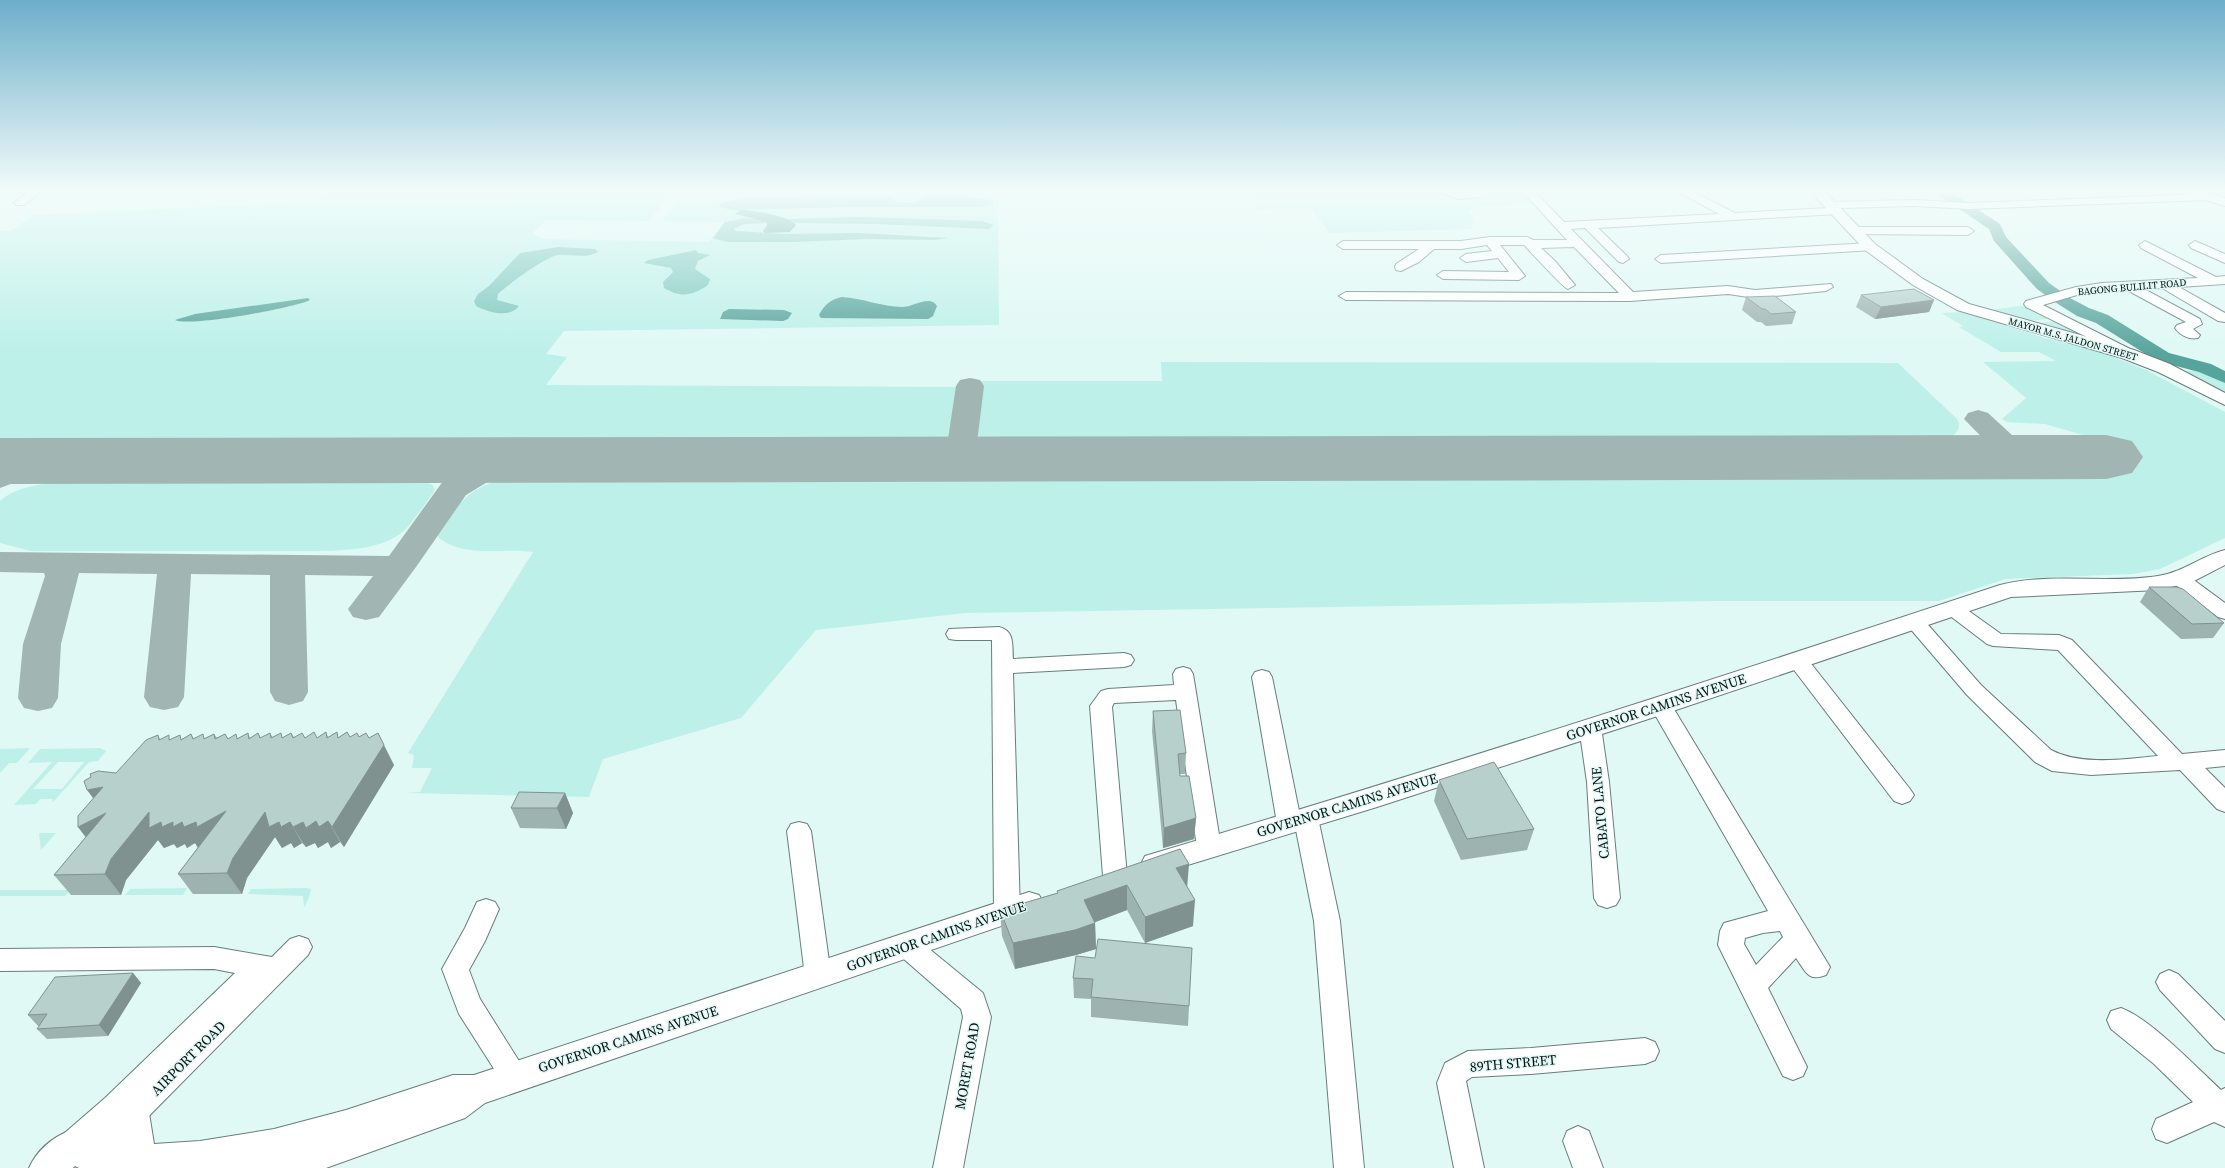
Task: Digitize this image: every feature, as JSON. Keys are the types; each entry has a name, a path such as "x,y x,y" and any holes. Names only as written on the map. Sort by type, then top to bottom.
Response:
{"main road":[{"name":"MAYOR M.S. JALDON STREET","path":"1870,246 1918,282 1963,307 2128,354 2164,368 2225,400"},
{"name":"GOVERNOR CAMINS AVENUE","path":"1104,879 1661,706 2008,590 2033,587 2128,586 2180,579 2225,556"},
{"name":"GOVERNOR CAMINS AVENUE","path":"264,1168 311,1156 453,1107 474,1091 514,1077 1050,897"},
{"name":"GOVERNOR CAMINS AVENUE","path":"63,1162 101,1159 144,1162 193,1160 271,1148 313,1138 453,1091 474,1091"},
{"path":"132,1113 138,1151 144,1162"}],"street":[{"path":"1343,245 1387,245"},
{"path":"1401,267 1415,259 1431,245"},
{"path":"1447,245 1465,245"},
{"path":"1443,275 1518,277 1493,245"},
{"path":"1533,245 1568,285"},
{"path":"1578,245 1630,297"},
{"path":"1609,245 1624,259"},
{"path":"2145,245 2221,281"},
{"path":"2195,245 2225,259"},
{"path":"1661,260 1870,246"},
{"path":"1466,258 1501,254"},
{"name":"BAGONG BULILIT ROAD","path":"2128,354 2031,304 2076,291 2130,286 2221,281"},
{"path":"2164,284 2223,318"},
{"path":"2130,286 2196,322 2195,324 2182,328 2193,335"},
{"path":"1346,296 1630,297 1728,290 1755,294 1826,287"},
{"path":"2020,324 2059,319"},
{"path":"2180,579 2225,613"},
{"path":"1952,608 1994,639 2000,641 2059,642 2065,645 2180,761 2225,803"},
{"path":"1915,622 1974,690 2051,762 2060,765 2091,767 2134,766 2225,758"},
{"path":"956,634 1002,634 1007,912"},
{"path":"1002,667 1124,660"},
{"path":"1798,661 1902,795"},
{"path":"1262,677 1298,820 1327,921 1349,1168"},
{"path":"1104,879 1101,706 1108,696 1185,683 1209,847"},
{"path":"1661,706 1817,968"},
{"name":"CABATO LANE","path":"1590,728 1598,782 1607,898"},
{"path":"799,831 818,976"},
{"path":"486,909 476,933 455,969 468,1005 514,1077"},
{"path":"1793,930 1763,922 1733,931 1731,945 1793,1067"},
{"path":"1753,986 1793,930"},
{"name":"MORET ROAD","path":"907,946 973,1002 977,1017 948,1168"},
{"path":"0,960 186,957 236,960 269,967 299,947"},
{"name":"AIRPORT ROAD","path":"63,1162 132,1113 269,967"},
{"name":"AIRPORT ROAD","path":"63,1162 115,1108 269,967"},
{"path":"2169,982 2225,1040"},
{"path":"2121,1020 2164,1055 2222,1107 2167,1129"},
{"name":"89TH STREET","path":"1469,1168 1451,1083 1455,1072 1468,1064 1531,1061 1645,1051"},
{"path":"1578,1141 1588,1168"}],"shaded area":[{"path":"0,245 998,245 999,325 564,331 546,354 567,357 546,385 956,387 961,392 955,431 948,437 941,440 0,441"},
{"path":"558,247 595,249 598,252 583,256 558,255 545,260 527,272 498,294 497,300 519,306 515,310 498,313 476,306 474,301 478,294 489,286 520,253"},
{"path":"696,250 698,253 710,255 698,261 695,269 710,279 708,285 697,292 681,294 664,288 663,282 673,272 671,268 644,263 648,260"},
{"path":"842,297 894,307 902,307 926,301 930,301 937,306 933,316 928,319 821,318 819,315 826,305 834,299"},
{"path":"308,298 310,300 242,316 200,321 175,320 195,314"},
{"path":"2027,305 2054,318 2023,322 1982,311"},
{"path":"729,309 784,310 792,313 788,319 783,321 720,319 723,312"},
{"path":"1961,312 2045,338 2101,352 2146,370 2225,412 2225,538 2160,569 2133,574 2005,579 1939,601 1713,601 965,613 816,630 741,718 603,759 589,797 405,793 420,792 432,768 412,768 414,755 408,753 533,552 484,551 461,548 439,538 437,534 457,507 471,494 479,488 501,480 2131,474 2090,437 2045,424 2007,422 2002,419 2026,398 1983,362 2056,361 2039,352 2001,352 1959,327 1963,326 1941,313"},
{"path":"2060,321 2105,344 2028,324"},
{"path":"1161,362 1898,363 1957,419 1959,427 1957,432 1950,438 985,440 972,433 981,381 1162,381"},
{"path":"2202,369 2225,381 2225,397 2177,373"},
{"path":"421,480 432,485 435,489 409,526 400,534 391,539 361,548 319,551 31,551 0,543 0,501 22,489 48,483 65,481"},
{"path":"30,748 17,763 9,763 0,773 0,749"},
{"path":"100,748 106,751 98,761 89,762 54,801 52,802 53,799 40,799 36,804 14,805 52,762 28,763 40,749","holes":["58,762 84,762 62,789 33,789"]},
{"path":"39,833 56,833 41,850"},
{"path":"187,888 183,895 125,895 130,889"},
{"path":"251,889 311,889 309,898 304,907 303,896 248,894"},
{"path":"0,890 70,890 65,896 0,896"}],"building":[{"path":"1914,289 1934,300 1881,307 1861,295"},
{"path":"1775,296 1796,312 1771,314 1746,297"},
{"path":"2149,587 2177,587 2183,589 2224,623 2192,624"},
{"path":"1180,710 1186,753 1178,754 1180,776 1189,776 1196,818 1164,828 1153,711"},
{"path":"314,732 317,738 326,732 327,738 337,732 338,738 347,732 350,737 357,733 359,737 366,733 369,738 378,733 384,745 332,827 328,821 319,827 316,821 306,828 303,822 293,827 290,822 281,827 279,822 269,827 265,812 233,858 227,873 178,874 226,811 197,827 196,822 184,827 182,822 173,827 173,822 162,827 161,822 149,828 149,812 111,859 105,874 54,875 106,813 78,827 78,816 103,787 87,790 84,781 91,777 90,774 98,771 116,773 146,740 158,735 159,740 169,735 169,740 180,735 181,740 191,734 193,739 203,734 204,739 214,734 215,739 225,734 228,739 236,734 237,739 248,733 249,739 258,733 260,738 270,733 271,738 281,733 282,738 291,733 293,738 302,733 305,738"},
{"path":"1494,762 1534,829 1467,839 1439,780"},
{"path":"519,792 565,793 557,808 511,808"},
{"path":"1180,849 1189,864 1176,868 1195,900 1145,917 1127,885 1084,900 1095,923 1075,930 1013,943 1000,910 1058,893 1057,891"},
{"path":"1098,939 1192,948 1189,1006 1091,997 1093,979 1073,978 1076,956 1095,958"},
{"path":"133,973 99,1025 37,1029 47,1014 28,1015 55,977"}],"waterway":[{"path":"2005,245 2043,286 2064,301 2083,312 2102,319 2163,357 2205,368 2225,378"}],"taxiway":[{"path":"960,459 970,386"},
{"path":"1978,419 2018,457"},
{"path":"2026,457 2054,447 2074,445 2083,447 2090,452 2096,461 2093,466 2083,467 2041,457"},
{"path":"0,562 397,566 404,560 462,477 460,468 443,460"},
{"path":"458,487 472,476 488,468 504,463 522,460"},
{"path":"0,479 33,465 53,461"},
{"path":"38,698 42,644 62,576 60,567 51,563"},
{"path":"161,564 172,568 174,573 164,697"},
{"path":"366,609 400,564"},
{"path":"278,565 287,571 288,575 289,692"}],"runway":[{"path":"0,461 2106,457"}]}
